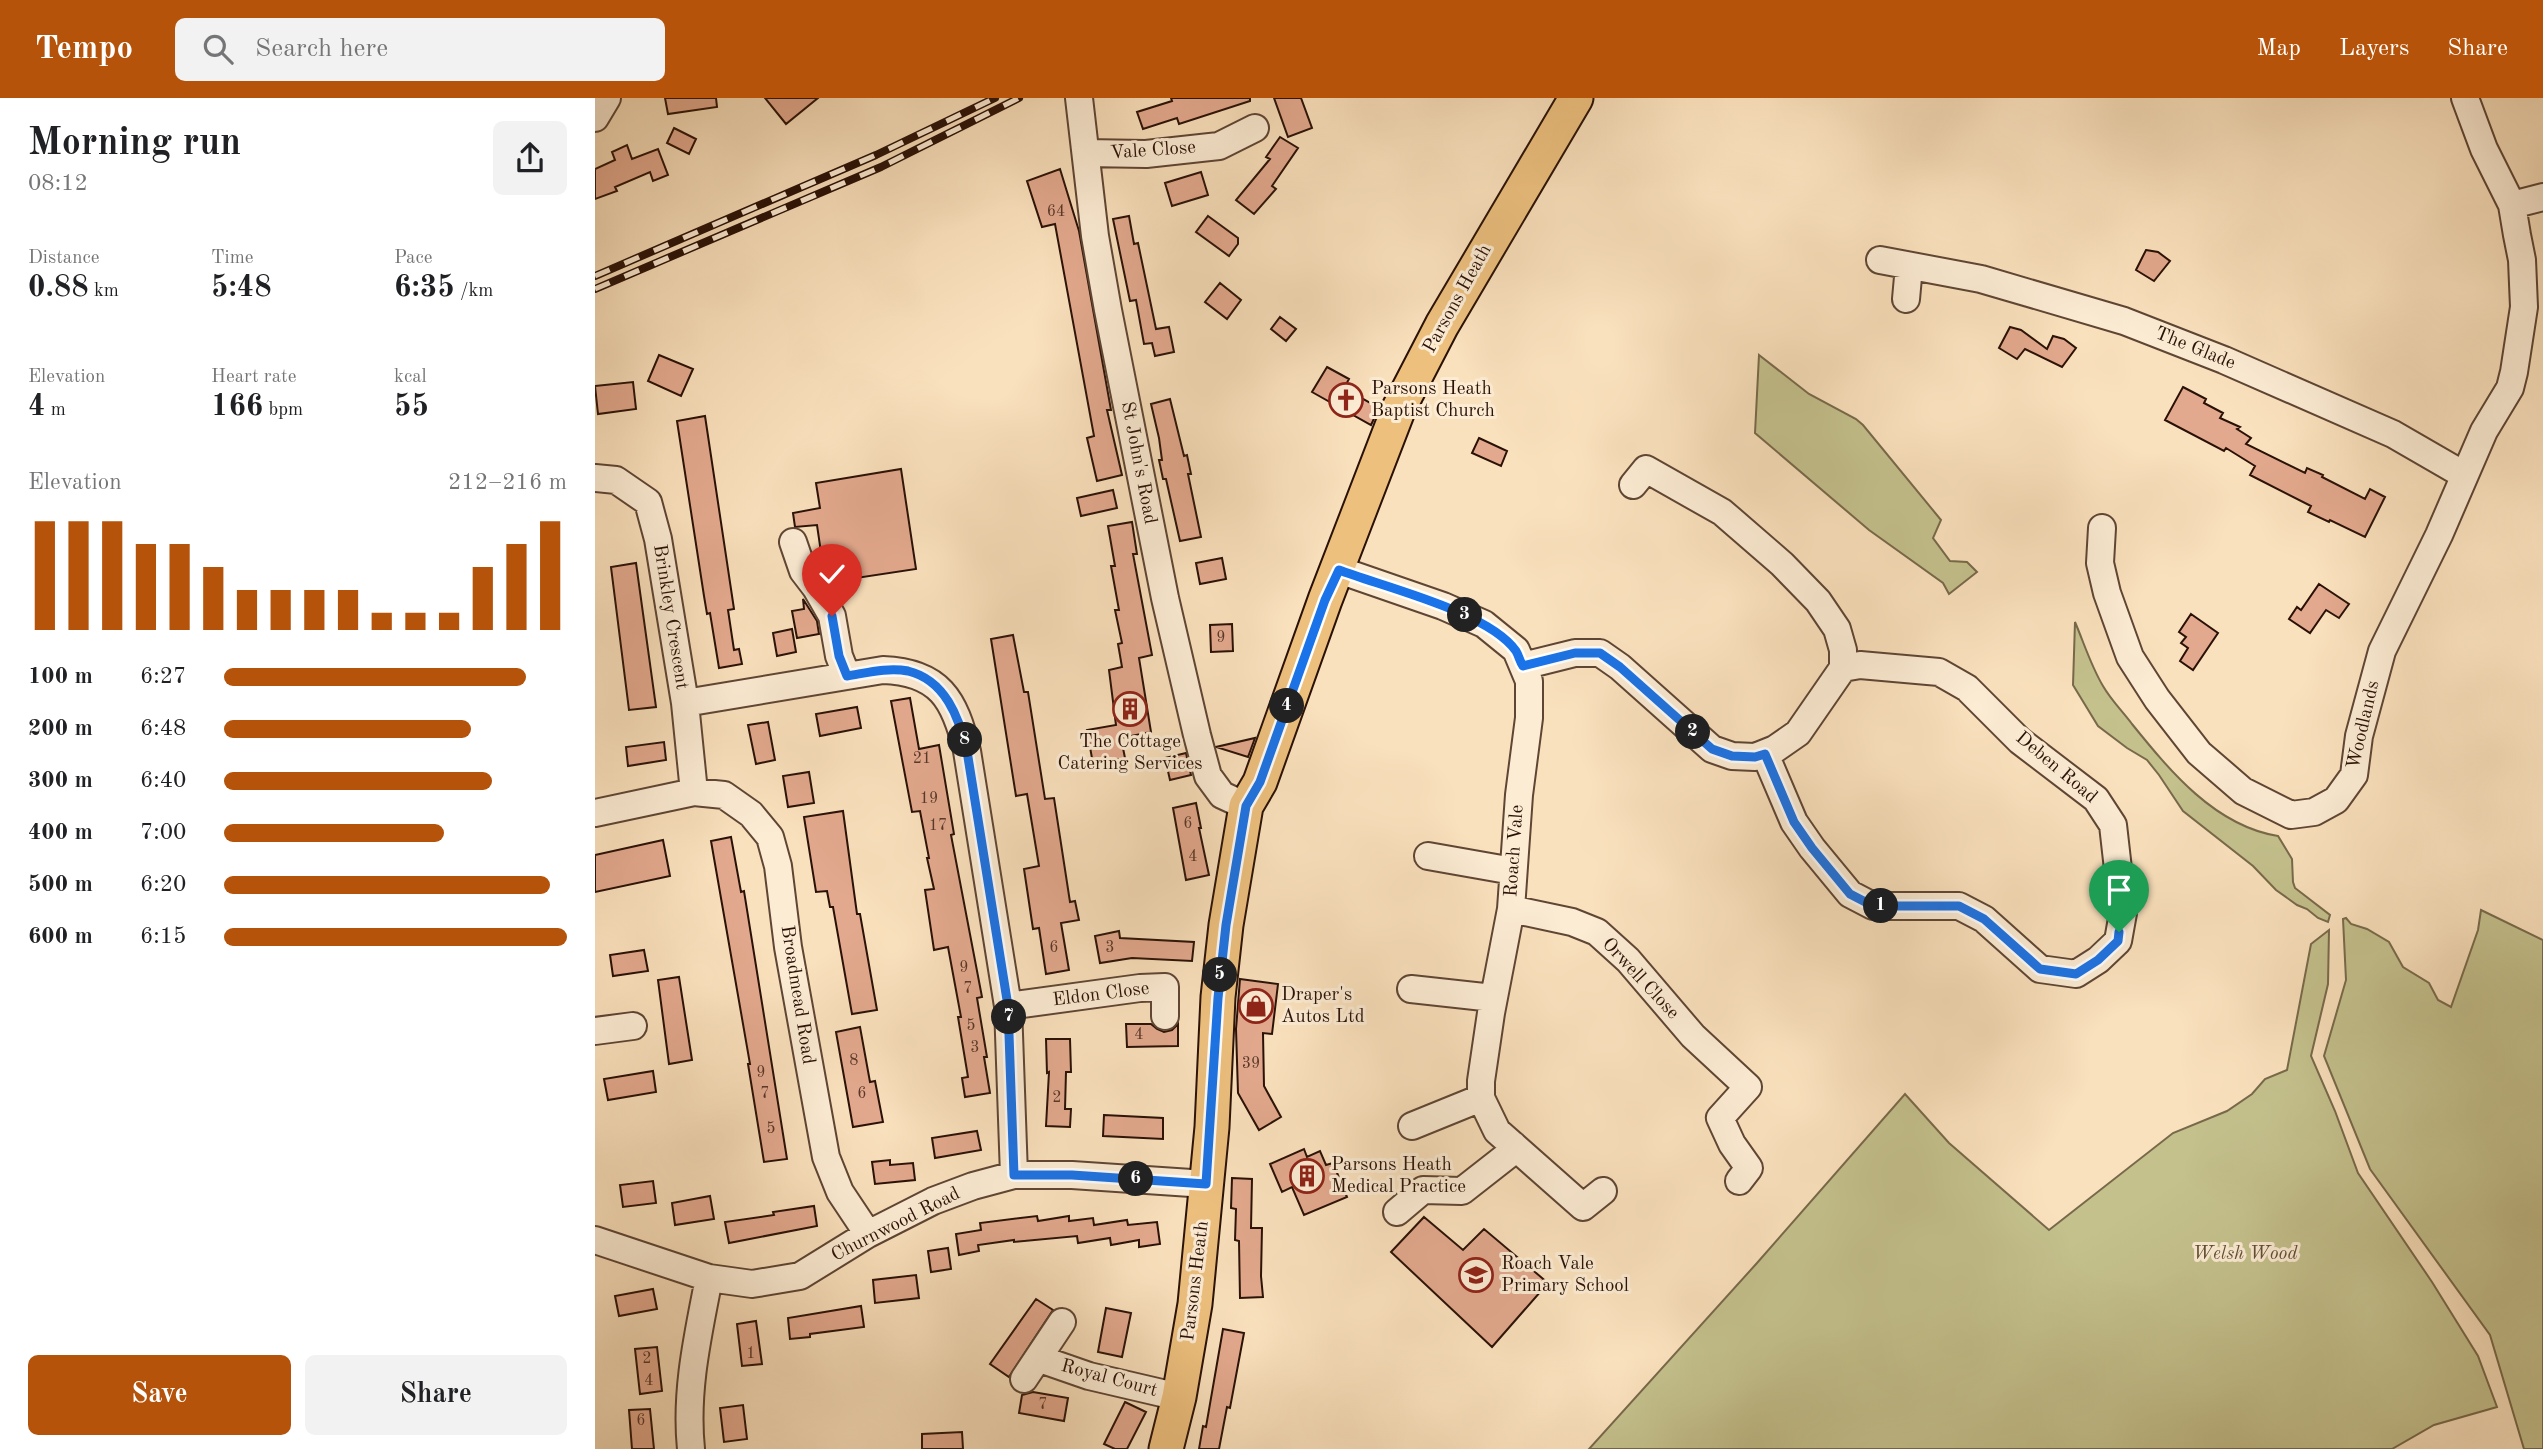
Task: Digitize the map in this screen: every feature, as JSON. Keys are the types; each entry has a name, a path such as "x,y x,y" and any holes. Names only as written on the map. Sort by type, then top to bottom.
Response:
{"main road":[{"name":"Parsons Heath","path":"1166,1449 1179,1397 1195,1304 1218,998 1226,925 1246,806 1260,782 1325,600 1339,570 1399,408 1442,324 1576,98"}],"street":[{"path":"595,118 607,98"},
{"name":"St John's Road","path":"1079,98 1095,236 1108,310 1165,598 1197,735 1208,776 1222,794 1246,806"},
{"name":"Woodlands","path":"2102,528 2100,563 2130,657 2157,699 2199,753 2243,791 2291,816 2314,812 2336,800 2354,775 2359,736 2382,650 2439,535 2484,431 2509,388 2534,305 2512,205 2484,149 2465,98"},
{"name":"Vale Close","path":"1086,153 1223,157 1255,128"},
{"path":"2512,205 2543,197"},
{"name":"The Glade","path":"1880,260 1981,279 2125,321 2224,360 2393,434 2464,475"},
{"path":"1906,299 1909,266"},
{"path":"1523,666 1575,653 1600,653 1620,667 1712,749 1732,756 1755,757 1765,754 1798,733 1843,668 1843,650 1837,629 1818,601 1782,564 1723,512 1646,468 1633,485"},
{"name":"Brinkley Crescent","path":"595,478 616,480 648,502 658,539 685,703 694,792"},
{"path":"793,542 803,571 832,616 839,656 847,676"},
{"name":"Roach Vale","path":"1339,570 1443,606 1484,624 1515,650 1529,681 1529,718 1519,796 1511,909 1493,998 1481,1098"},
{"name":"Deben Road","path":"1765,754 1794,822 1850,894 1873,906 1959,906 1984,919 2040,969 2076,974 2098,960 2118,941 2123,913 2113,825 2096,799 2020,741 1967,688 1939,672 1860,665 1843,668"},
{"path":"685,703 883,670 908,671 929,681 949,699 961,723 967,751 1008,1006 1014,1175"},
{"path":"595,813 694,792"},
{"name":"Broadmead Road","path":"694,792 724,795 751,814 770,837 778,866 788,947 826,1157 840,1192 868,1234"},
{"path":"1428,856 1513,871"},
{"name":"Orwell Close","path":"1511,909 1572,922 1597,932 1628,960 1693,1036 1748,1087 1720,1118 1732,1144 1749,1168 1739,1181"},
{"name":"Eldon Close","path":"1008,1006 1140,988 1165,988 1165,1016"},
{"path":"1411,989 1493,998"},
{"path":"595,1031 633,1026"},
{"path":"1412,1126 1481,1098 1497,1130 1596,1206"},
{"path":"1397,1212 1423,1190 1462,1191 1508,1156 1513,1144"},
{"name":"Churnwood Road","path":"595,1240 709,1278 752,1284 800,1276 868,1234 933,1201 1014,1175 1072,1175 1206,1184"},
{"path":"691,1449 688,1417 695,1354 709,1278"},
{"name":"Royal Court","path":"1062,1322 1032,1369 1089,1376 1179,1397"}],"green space":[{"path":"1759,355 1809,394 1863,425 1941,520 1933,538 1950,561 1967,562 1977,572 1949,594 1943,583 1869,530 1755,433"},
{"path":"2075,622 2103,686 2147,742 2178,777 2214,809 2255,830 2278,836 2292,859 2295,888 2330,915 2328,922 2276,890 2253,866 2183,811 2147,760 2098,726 2073,685"},
{"path":"2481,910 2543,940 2543,1449 2524,1449 2490,1335 2370,1169 2324,1056 2346,980 2343,919 2346,918 2351,924 2367,929 2389,942 2403,967 2429,983 2438,1000 2451,1007 2478,930"},
{"name":"Welsh Wood","path":"2329,930 2328,984 2311,1056 2358,1173 2432,1282 2478,1356 2497,1407 2434,1425 2392,1449 1589,1449 1905,1094 1949,1143 2049,1230 2173,1133 2227,1111 2252,1094 2265,1079 2287,1070 2311,944"}],"building":[{"path":"665,98 716,98 717,107 668,114"},
{"path":"765,98 818,98 786,124"},
{"path":"1171,98 1250,98 1250,101 1179,124 1177,118 1143,129 1137,112 1172,101"},
{"path":"1274,98 1301,98 1312,128 1288,137"},
{"path":"674,128 696,139 689,154 667,143"},
{"path":"1280,137 1298,148 1272,186 1276,189 1254,214 1236,200 1270,159 1266,157"},
{"path":"627,145 632,159 658,149 668,175 653,181 650,172 615,187 617,191 595,199 595,169 615,160 612,152"},
{"path":"1060,169 1079,231 1111,410 1107,410 1122,475 1097,481 1087,438 1094,436 1055,224 1042,227 1027,181"},
{"path":"1201,172 1208,195 1172,206 1165,183"},
{"path":"1129,216 1134,244 1138,243 1156,329 1169,327 1174,352 1155,356 1152,343 1144,344 1136,300 1130,301 1113,219"},
{"path":"1208,216 1238,238 1238,244 1229,256 1196,232"},
{"path":"2146,250 2158,252 2170,261 2154,281 2136,270"},
{"path":"1220,283 1241,300 1227,319 1205,302"},
{"path":"1280,317 1296,329 1286,341 1271,329"},
{"path":"2010,327 2021,330 2047,349 2053,336 2064,339 2076,348 2062,367 2025,349 2017,359 1999,348"},
{"path":"659,355 693,369 681,396 648,381"},
{"name":"Parsons Heath Baptist Church","path":"1327,367 1349,379 1344,388 1379,408 1371,425 1312,392"},
{"path":"633,382 636,409 598,414 595,386"},
{"path":"2183,387 2206,399 2204,403 2223,413 2220,418 2240,427 2237,429 2251,438 2246,444 2305,473 2307,468 2323,475 2322,477 2365,499 2370,489 2385,497 2365,537 2308,512 2311,506 2250,475 2255,466 2226,448 2224,451 2165,420"},
{"path":"1170,399 1184,456 1187,455 1191,474 1188,474 1201,537 1180,541 1166,479 1163,479 1159,460 1162,460 1159,438 1151,404"},
{"path":"705,416 734,609 728,610 734,650 739,649 742,664 719,668 710,613 707,614 677,421"},
{"path":"1479,438 1507,451 1501,466 1472,453"},
{"path":"901,469 916,569 830,582 824,573 817,525 795,527 793,513 820,508 816,483"},
{"path":"1113,490 1117,508 1081,516 1077,498"},
{"path":"1132,522 1137,554 1133,554 1152,655 1139,658 1151,732 1121,738 1125,758 1093,764 1087,730 1116,725 1109,670 1122,667 1118,644 1122,643 1115,610 1119,610 1111,566 1115,566 1108,526"},
{"path":"1222,558 1226,579 1200,584 1196,563"},
{"path":"636,563 656,707 629,710 611,567"},
{"path":"2319,584 2349,604 2339,618 2326,610 2310,633 2289,619 2297,607 2301,610"},
{"path":"803,599 817,621 819,634 797,638 792,611 804,609"},
{"path":"2191,614 2218,633 2193,670 2180,661 2188,648 2181,643 2186,637 2179,632"},
{"path":"1232,624 1233,651 1211,652 1210,625"},
{"path":"792,629 796,652 777,656 773,633"},
{"path":"1013,635 1024,692 1028,692 1045,799 1054,798 1070,902 1075,901 1079,920 1061,923 1069,970 1046,974 1039,928 1033,929 1024,869 1039,866 1027,794 1016,796 991,639"},
{"path":"910,698 919,749 939,745 954,834 951,835 982,997 977,998 990,1093 965,1097 962,1078 968,1077 958,1017 961,1017 948,947 934,950 925,890 934,889 929,858 920,811 912,812 891,701"},
{"path":"857,707 861,728 820,736 816,714"},
{"path":"768,722 775,760 756,764 748,725"},
{"path":"1255,738 1248,757 1216,747"},
{"path":"664,742 666,760 628,766 626,747"},
{"path":"1186,753 1191,775 1170,780 1165,758"},
{"path":"809,772 814,803 788,807 783,776"},
{"path":"1196,803 1209,875 1186,880 1173,808"},
{"path":"843,811 857,914 860,914 877,1010 852,1014 833,907 830,907 827,891 816,892 804,817"},
{"path":"731,837 741,892 744,891 787,1159 764,1162 750,1064 711,841"},
{"path":"663,840 670,876 595,892 595,855"},
{"path":"1119,931 1120,938 1194,942 1192,961 1132,958 1100,963 1095,936"},
{"path":"644,950 648,971 613,976 610,955"},
{"path":"679,977 692,1060 669,1064 658,980"},
{"path":"1240,979 1278,984 1272,1034 1263,1033 1264,1086 1281,1117 1259,1130 1238,1093 1236,1029"},
{"path":"1126,1024 1151,1024 1164,1032 1172,1030 1178,1024 1178,1046 1127,1047"},
{"path":"860,1027 870,1082 875,1081 883,1122 853,1127 836,1032"},
{"path":"1046,1039 1070,1039 1071,1072 1066,1072 1065,1109 1071,1109 1070,1127 1046,1126 1049,1072 1047,1073"},
{"path":"653,1071 656,1092 608,1100 604,1079"},
{"path":"1104,1115 1163,1118 1163,1139 1103,1136"},
{"path":"977,1131 981,1150 935,1158 932,1138"},
{"name":"Parsons Heath Medical Practice","path":"1304,1149 1307,1157 1320,1151 1326,1165 1333,1163 1347,1197 1304,1215 1292,1187 1282,1192 1270,1164"},
{"path":"890,1160 890,1165 913,1163 915,1180 875,1184 872,1162"},
{"path":"1232,1178 1252,1179 1251,1228 1262,1228 1263,1297 1240,1298 1239,1241 1235,1240 1236,1209 1231,1208"},
{"path":"653,1181 656,1203 623,1207 620,1185"},
{"path":"710,1196 714,1219 675,1225 672,1203"},
{"path":"814,1206 817,1226 729,1243 725,1222"},
{"path":"1037,1216 1038,1221 1069,1216 1069,1221 1093,1218 1094,1225 1127,1220 1128,1225 1157,1222 1160,1244 1139,1247 1139,1240 1111,1245 1110,1238 1078,1243 1077,1236 978,1245 979,1251 959,1255 956,1234 981,1230 980,1223"},
{"path":"1424,1217 1463,1250 1484,1229 1548,1283 1492,1347 1391,1252"},
{"path":"948,1248 951,1269 931,1272 928,1251"},
{"path":"916,1275 919,1298 875,1303 873,1280"},
{"path":"653,1289 657,1309 619,1316 615,1296"},
{"path":"1036,1299 1053,1310 1009,1377 990,1364"},
{"path":"861,1306 864,1327 790,1339 788,1318"},
{"path":"1106,1308 1131,1313 1122,1357 1098,1352"},
{"path":"756,1321 762,1364 742,1366 737,1324"},
{"path":"1223,1329 1244,1333 1230,1408 1227,1407 1219,1449 1199,1449 1203,1426 1206,1427"},
{"path":"657,1347 662,1391 640,1394 635,1349"},
{"path":"1033,1392 1068,1398 1064,1421 1019,1413 1022,1395"},
{"path":"1125,1402 1146,1412 1127,1449 1115,1449 1104,1444"},
{"path":"743,1405 747,1439 724,1442 720,1408"},
{"path":"650,1409 654,1449 632,1449 629,1410"},
{"path":"962,1432 963,1449 922,1449 922,1434"}],"railway":[{"path":"595,276 876,155 995,98"},
{"path":"595,289 881,167 1019,98"}],"place":[{"name":"Parsons Heath Baptist Church","path":"1346,400"},
{"name":"The Cottage Catering Services","path":"1130,709"},
{"name":"Draper's Autos Ltd","path":"1256,1006"},
{"name":"Parsons Heath Medical Practice","path":"1307,1176"},
{"name":"Roach Vale Primary School","path":"1476,1275"}],"route":[{"path":"832,616 839,656 847,676 883,670 908,671 929,681 949,699 961,723 1008,1006 1014,1175 1072,1175 1206,1184 1212,1127 1218,998 1226,925 1246,806 1260,782 1325,600 1339,570 1443,606 1484,624 1515,650 1523,666 1575,653 1600,653 1620,667 1712,749 1732,756 1755,757 1765,754 1794,822 1812,848 1850,894 1873,906 1959,906 1984,919 2040,969 2076,974 2098,960 2118,941 2119,932"}]}
